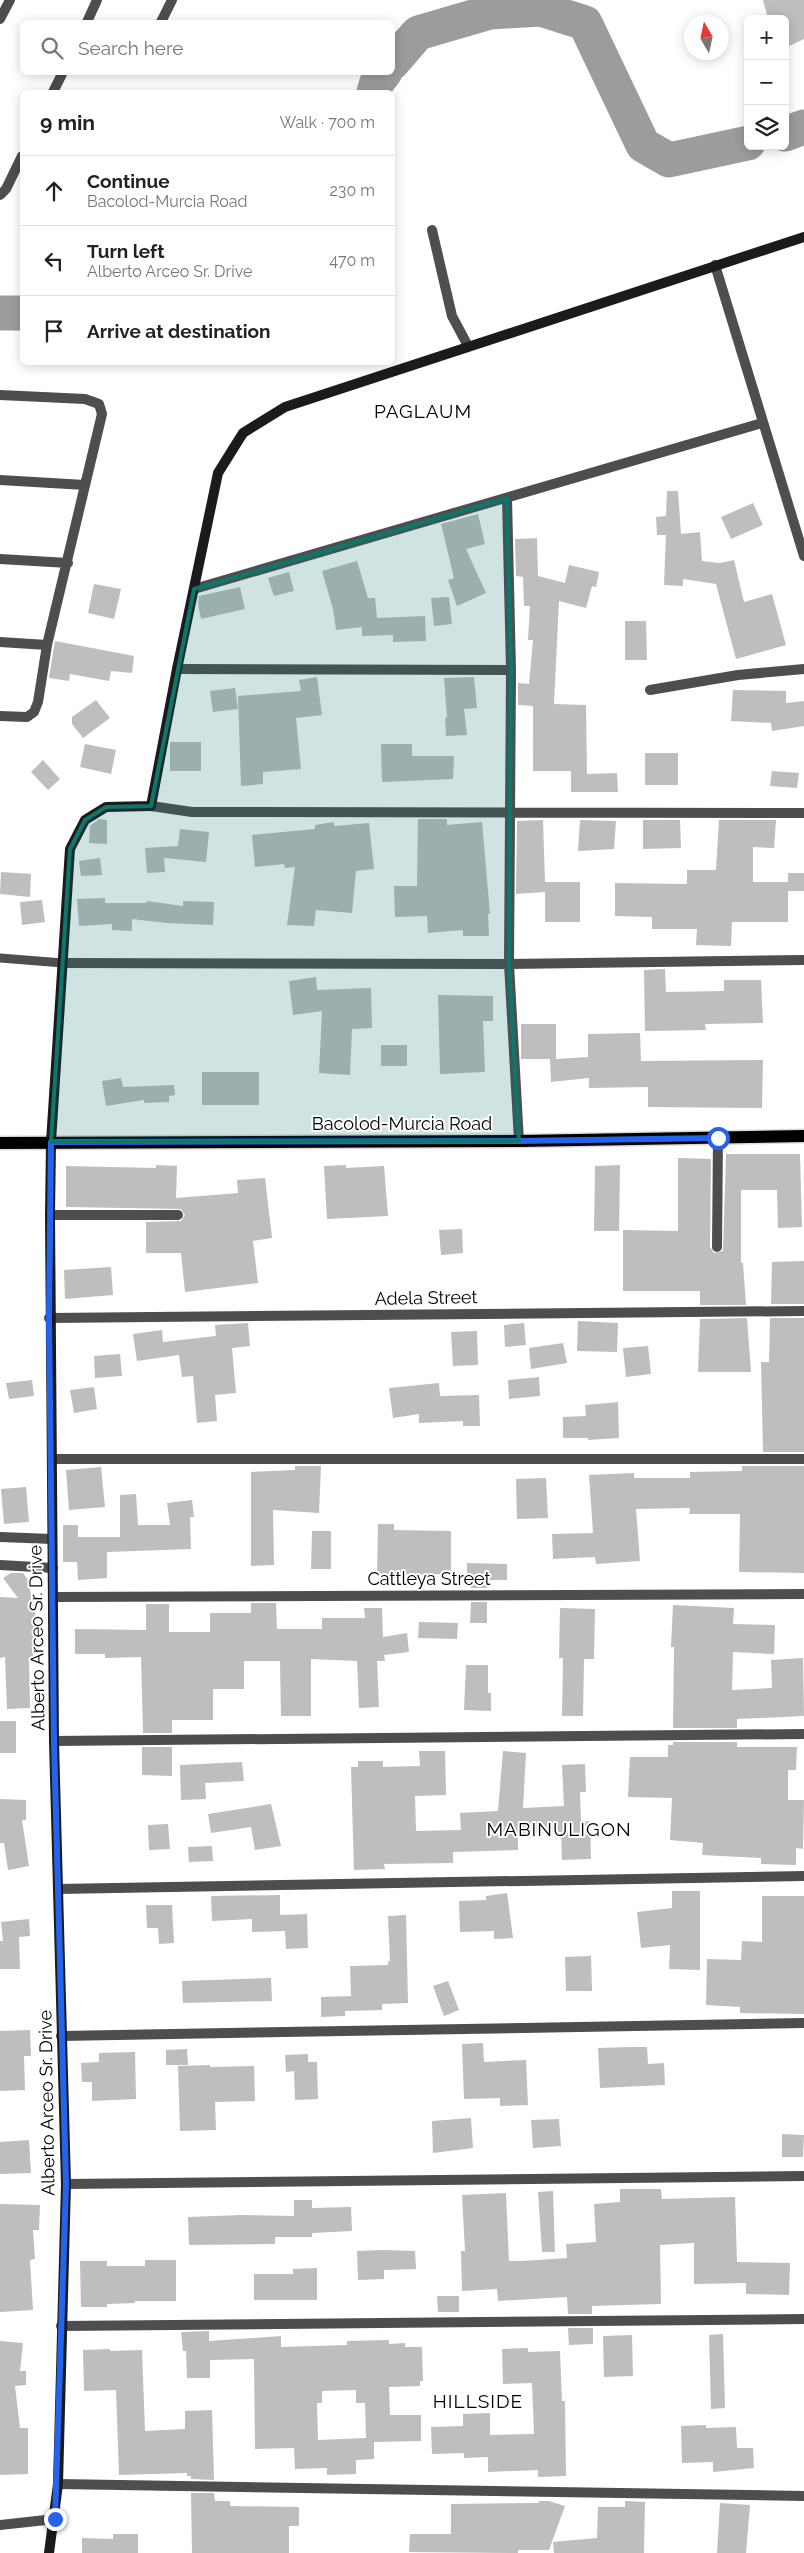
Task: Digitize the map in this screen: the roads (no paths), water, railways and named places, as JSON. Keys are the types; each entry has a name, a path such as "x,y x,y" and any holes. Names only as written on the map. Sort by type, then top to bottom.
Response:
{"main road":[{"name":"Bacolod-Murcia Road","path":"0,1143 518,1141 804,1136"}],"street":[{"path":"0,19 10,0"},
{"path":"88,20 97,0"},
{"path":"162,20 172,0"},
{"path":"54,90 62,75"},
{"path":"0,195 6,189 20,160"},
{"path":"432,230 452,316 468,346"},
{"path":"804,237 285,407 243,433 218,473 177,669 151,806 192,812 804,813"},
{"path":"715,265 804,556"},
{"path":"0,395 85,399 99,404 102,414 47,645 34,712 27,717 0,716"},
{"path":"194,589 762,423"},
{"path":"0,480 85,485"},
{"path":"507,498 511,670 508,812 509,964 518,1141"},
{"path":"0,559 68,563"},
{"path":"0,642 47,645"},
{"path":"177,669 511,670"},
{"path":"650,690 738,675 804,669"},
{"name":"Alberto Arceo Sr. Drive","path":"49,2553 55,2519 58,2484 60,2326 66,2184 54,1741 49,1318 51,1142 70,850 85,820 106,807 151,806"},
{"path":"63,963 509,964 804,960"},
{"path":"717,1247 718,1138"},
{"path":"50,1215 178,1215"},
{"name":"Adela Street","path":"49,1318 804,1311"},
{"path":"52,1459 804,1459"},
{"path":"0,1537 52,1539"},
{"path":"0,1565 53,1568"},
{"name":"Cattleya Street","path":"53,1597 804,1594"},
{"path":"54,1741 804,1734"},
{"path":"58,1889 804,1876"},
{"path":"61,2036 804,2024"},
{"path":"66,2184 804,2176"},
{"path":"60,2326 804,2319"},
{"path":"58,2484 804,2496"},
{"path":"0,2525 55,2519"}],"lane":[{"path":"0,958 63,963"}],"waterway":[{"path":"395,60 418,33 490,12 541,9 585,23 643,145 669,160 744,144"},
{"path":"375,90 377,82 383,75"},
{"path":"789,133 804,127"},
{"path":"0,313 20,313"}],"district":[{"name":"PAGLAUM","path":"423,411"},
{"name":"MABINULIGON","path":"559,1829"},
{"name":"HILLSIDE","path":"478,2401"}]}
